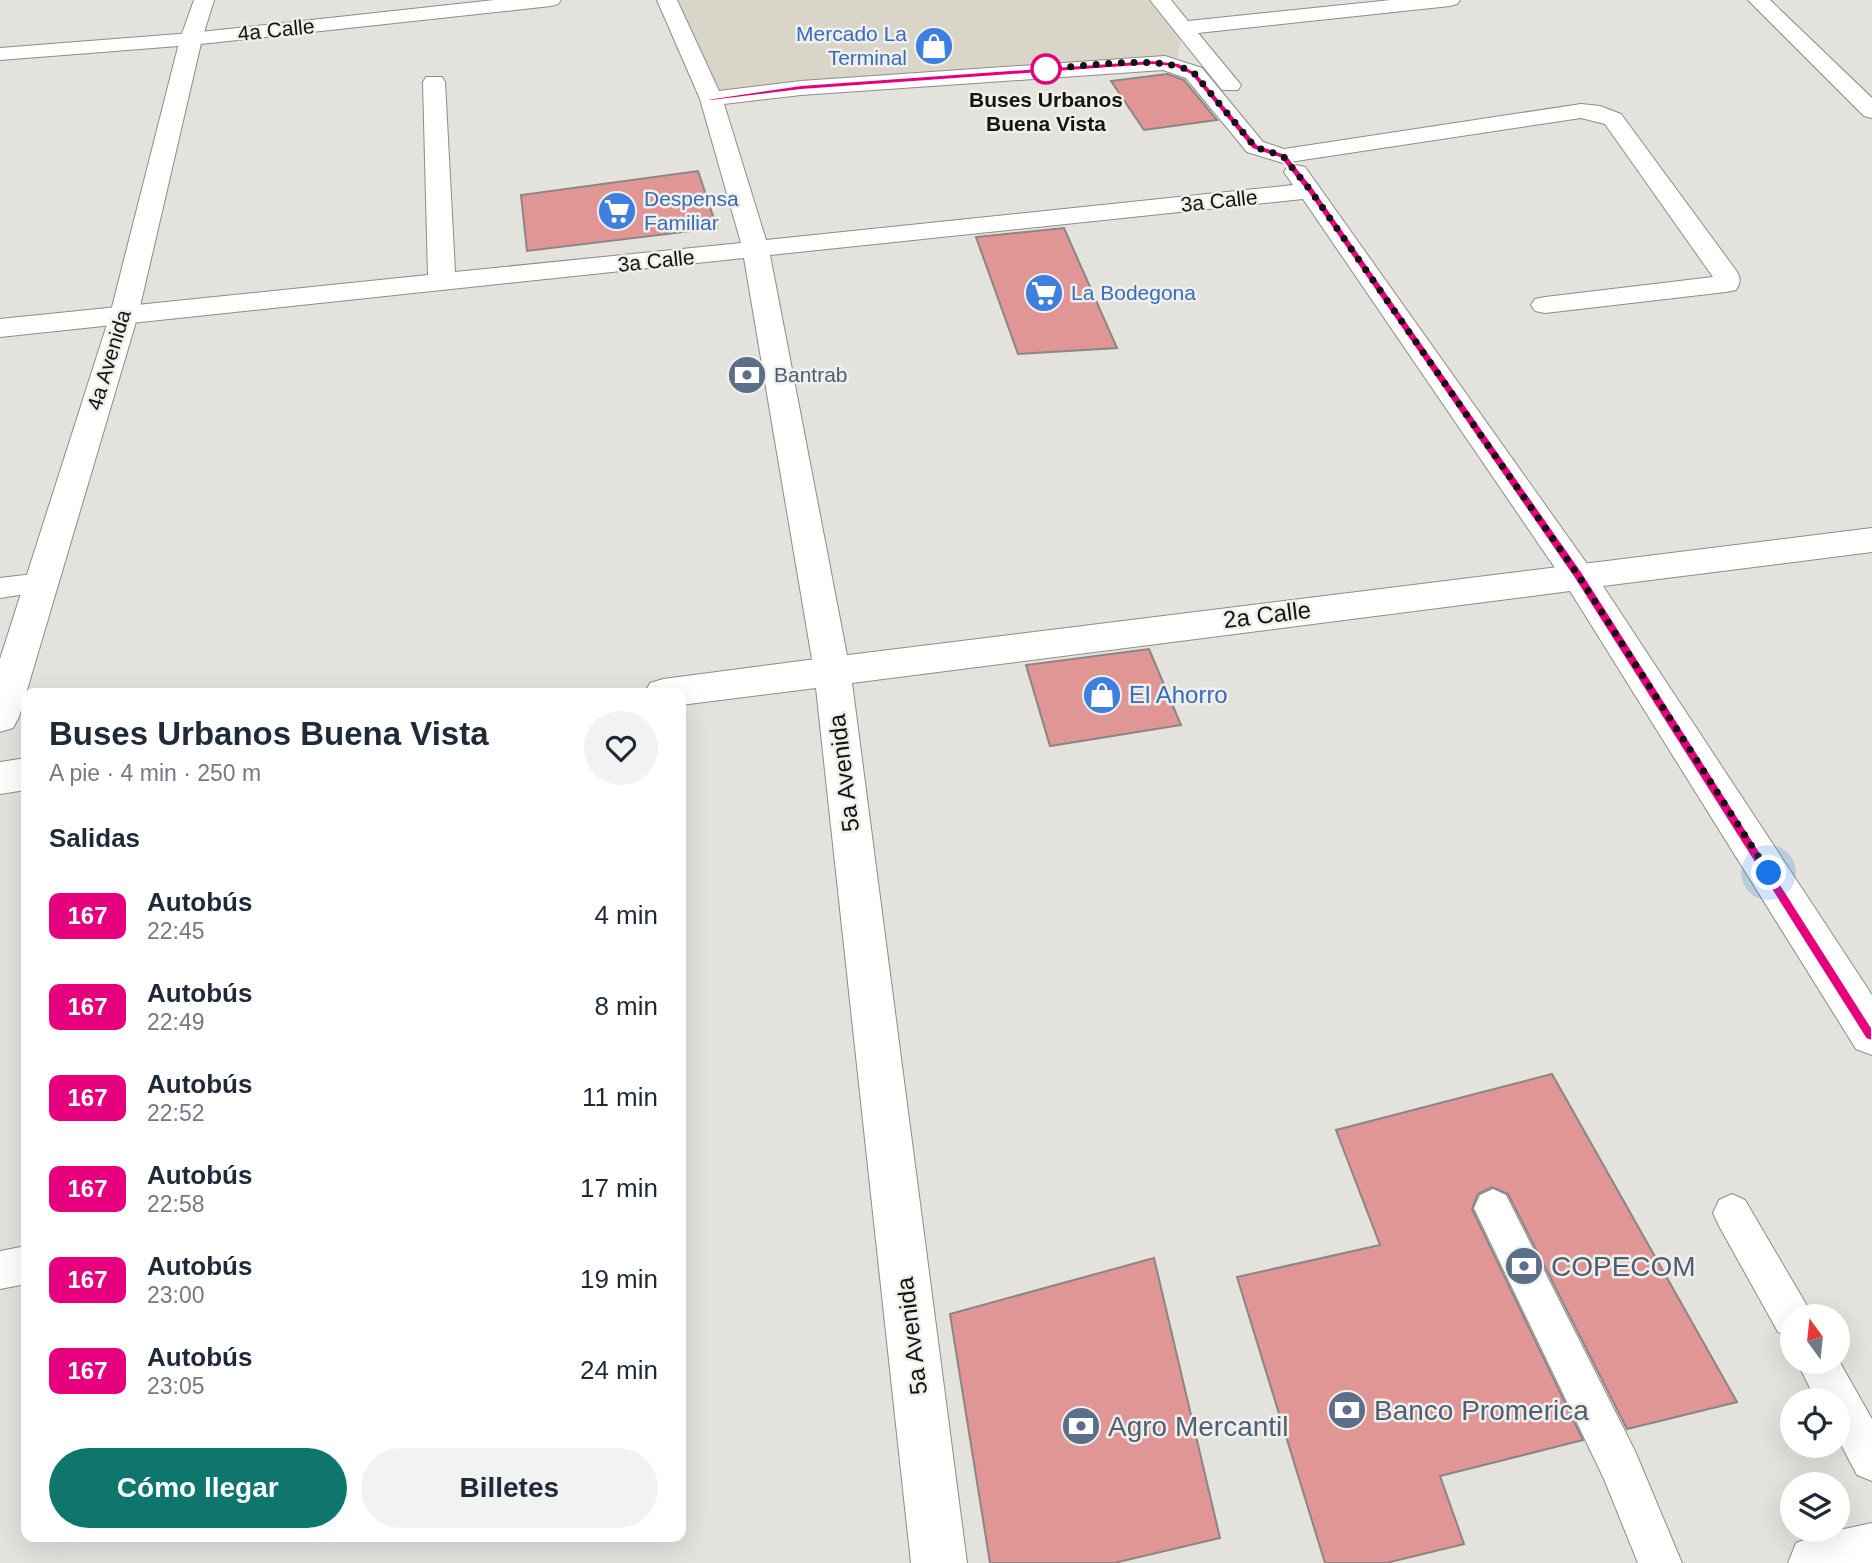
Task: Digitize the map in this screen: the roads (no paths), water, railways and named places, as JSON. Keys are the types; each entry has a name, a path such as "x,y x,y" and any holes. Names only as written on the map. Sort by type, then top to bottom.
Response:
{"street":[{"name":"4a Avenida","path":"0,717 124,314 191,39 204,0"},
{"name":"4a Calle","path":"0,54 191,39 551,0"},
{"name":"5a Avenida","path":"667,0 711,99 756,251 832,671 939,1563"},
{"path":"1160,0 1278,143 1283,156 1311,191 1578,575 1872,1034"},
{"path":"1184,28 1450,0"},
{"path":"1758,0 1872,111"},
{"path":"711,99 801,88 1165,63 1194,73 1255,147 1283,156 1581,111 1600,113 1613,119 1726,275 1726,284 1545,305"},
{"path":"434,82 442,283"},
{"name":"3a Calle","path":"0,328 1311,191"},
{"name":"2a Calle","path":"686,690 1578,575 1872,540"},
{"path":"0,778 21,776"},
{"path":"1816,1563 1872,1551"}],"lane":[{"path":"0,588 41,583"},
{"path":"1493,1208 1620,1466 1660,1563"},
{"path":"1732,1213 1784,1304"},
{"path":"0,1270 21,1266"},
{"path":"1824,1374 1872,1460"}],"place":[{"name":"Mercado La Terminal","path":"934,46"},
{"name":"Buses Urbanos Buena Vista","path":"1046,69"},
{"name":"Despensa Familiar","path":"617,211"},
{"name":"La Bodegona","path":"1044,293"},
{"name":"Bantrab","path":"747,375"},
{"name":"El Ahorro","path":"1102,695"},
{"name":"COPECOM","path":"1524,1266"},
{"name":"Banco Promerica","path":"1347,1410"},
{"name":"Agro Mercantil","path":"1081,1426"}]}
